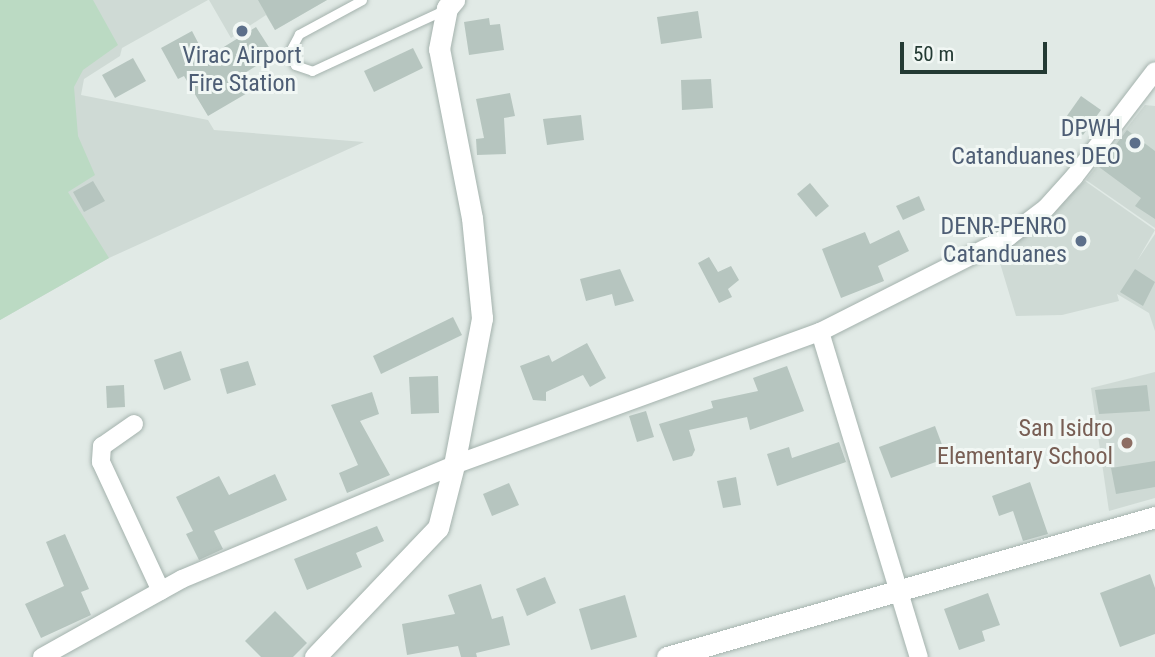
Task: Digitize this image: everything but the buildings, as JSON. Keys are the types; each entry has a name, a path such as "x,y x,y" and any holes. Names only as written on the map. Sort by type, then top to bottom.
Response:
{"street":[{"path":"315,657 438,528 454,465 482,318 472,218 439,49 451,4"},
{"path":"42,657 161,591 454,465 820,332 1008,237 1046,208 1074,177 1147,93 1155,71"},
{"path":"820,332 919,657"},
{"path":"134,425 102,446 101,462 161,591"},
{"path":"667,657 899,594 1155,517"}],"lane":[{"path":"362,0 299,34 291,49 295,65 312,71 451,4"}],"shaded area":[{"path":"0,0 208,0 122,48 120,56 84,79 81,95 208,120 214,130 364,142 109,258 0,320"},
{"path":"209,0 327,0 275,30 266,15 231,38"},
{"name":"DPWH Catanduanes DEO","path":"1145,105 1155,106 1155,228 1086,180"},
{"name":"DENR-PENRO Catanduanes","path":"1085,181 1155,230 1137,261 1155,234 1155,331 1149,313 1117,294 1119,301 1062,315 1016,316 996,250 1030,231"},
{"name":"San Isidro Elementary School","path":"1155,372 1155,498 1109,511 1091,388"}],"green space":[{"path":"0,0 93,0 118,45 83,70 74,87 78,136 95,175 68,192 109,258 0,320"}],"place":[{"name":"Virac Airport Fire Station","path":"242,31"},
{"name":"DPWH Catanduanes DEO","path":"1135,143"},
{"name":"DENR-PENRO Catanduanes","path":"1081,241"},
{"name":"San Isidro Elementary School","path":"1127,443"}]}
